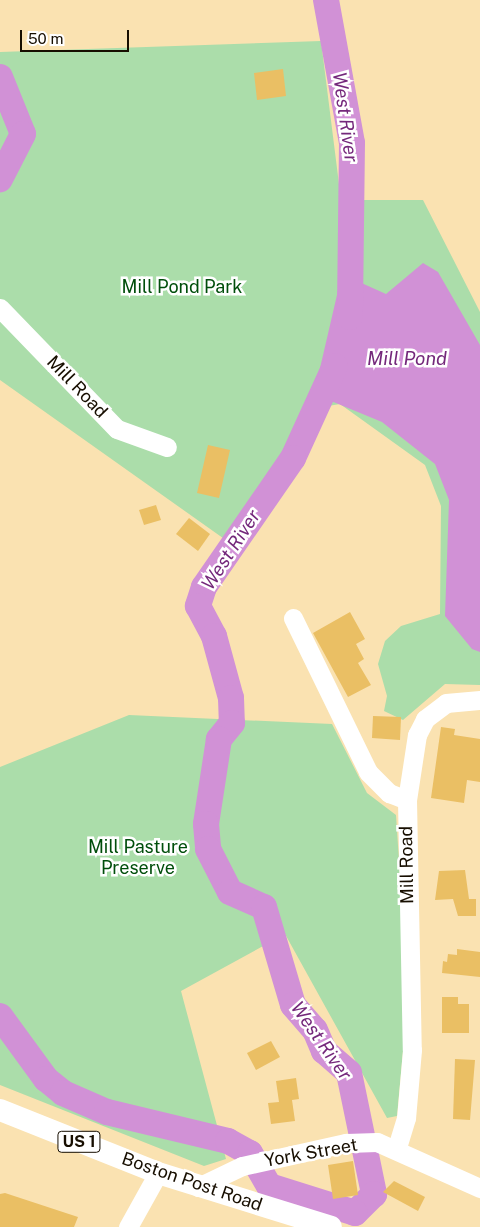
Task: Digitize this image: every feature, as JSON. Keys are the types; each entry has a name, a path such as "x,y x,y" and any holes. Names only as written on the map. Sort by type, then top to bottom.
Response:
{"main road":[{"name":"Boston Post Road","path":"0,1110 158,1173 331,1227"}],"street":[{"name":"Mill Road","path":"0,308 117,429 167,447"},
{"name":"Mill Road","path":"293,618 368,772 389,793 407,800 412,1050 406,1118 397,1148"},
{"path":"407,800 417,735 425,719 446,703 480,700"},
{"name":"York Street","path":"198,1187 242,1166 346,1143 377,1142 397,1148 480,1188"},
{"path":"128,1227 158,1173"}],"green space":[{"name":"Mill Pond Park","path":"321,41 341,200 423,200 480,312 480,685 445,684 403,720 384,711 387,696 378,664 385,641 401,626 440,614 441,506 425,465 340,404 322,407 302,450 237,548 0,380 0,52"},
{"name":"Mill Pasture Preserve","path":"129,715 332,724 367,793 396,815 408,997 397,1116 387,1118 285,934 181,991 226,1159 204,1166 0,1085 0,767"}],"water":[{"name":"Mill Pond","path":"423,263 438,272 480,345 480,652 472,649 445,616 449,500 435,464 382,422 314,394 340,282 357,281 386,294"}],"building":[{"path":"283,69 286,96 257,100 254,73"},
{"path":"208,445 230,450 219,498 197,493"},
{"path":"156,505 161,520 144,525 139,510"},
{"path":"189,518 210,534 198,551 176,534"},
{"path":"350,612 365,639 356,644 364,659 358,663 371,685 348,697 313,633"},
{"path":"373,716 401,717 400,740 372,738"},
{"path":"441,727 455,729 454,735 480,739 480,782 467,780 464,803 431,798"},
{"path":"465,870 469,899 476,899 476,916 458,916 453,899 435,900 439,871"},
{"path":"457,949 480,952 480,977 442,973 443,961 447,962 448,954 457,955"},
{"path":"442,997 458,997 458,1004 469,1004 469,1033 442,1033"},
{"path":"271,1041 280,1057 256,1070 247,1053"},
{"path":"455,1059 475,1060 470,1120 453,1119"},
{"path":"296,1078 299,1099 292,1100 295,1121 271,1124 268,1103 279,1102 276,1081"},
{"path":"353,1161 358,1195 333,1199 328,1165"},
{"path":"394,1181 425,1197 418,1211 383,1192"},
{"path":"5,1193 78,1217 74,1227 0,1227 0,1194"}],"waterway":[{"name":"West River","path":"326,0 352,143 350,317"},
{"path":"0,77 23,134 0,179"},
{"name":"West River","path":"335,366 293,458 204,587 198,606 214,636 231,698 232,723 219,739 206,824 208,849 230,892 264,907 293,1005 315,1030 324,1051 349,1073 374,1194 355,1213"},
{"path":"0,1016 46,1079 63,1093 107,1112 228,1141 250,1153 269,1186 355,1213"}]}
